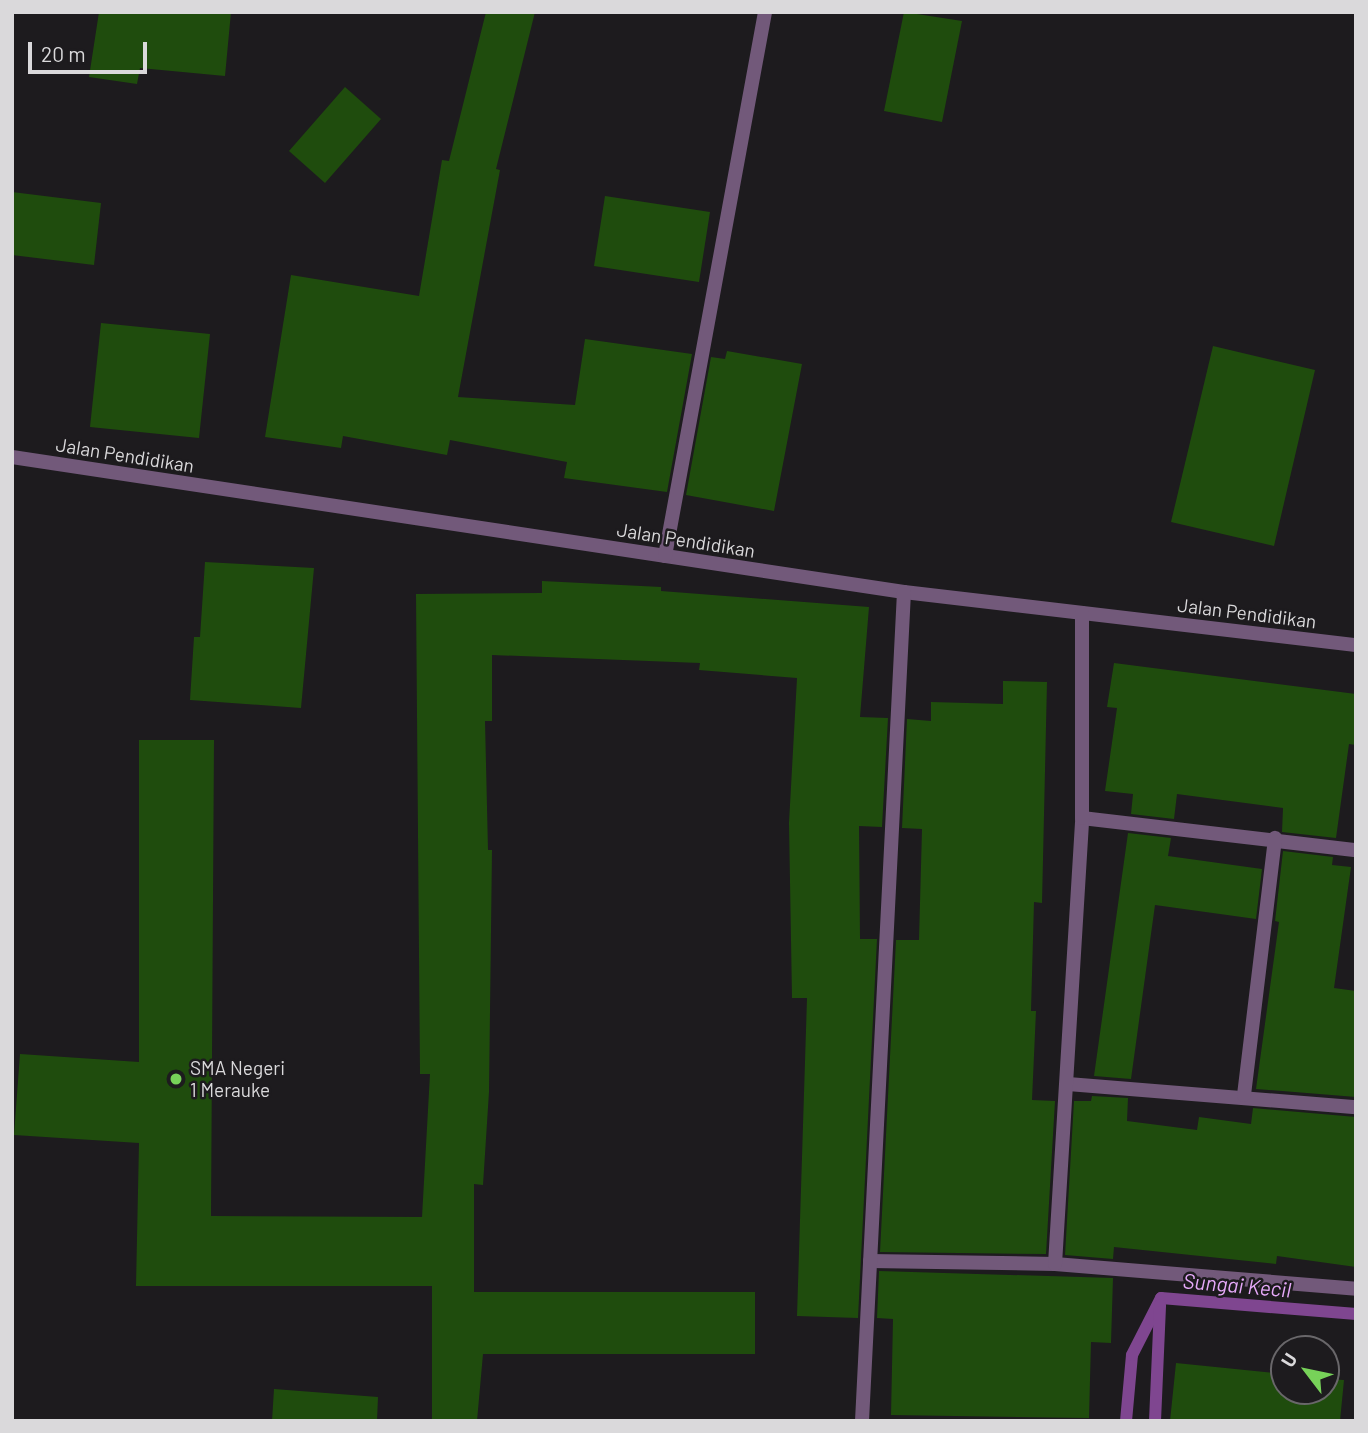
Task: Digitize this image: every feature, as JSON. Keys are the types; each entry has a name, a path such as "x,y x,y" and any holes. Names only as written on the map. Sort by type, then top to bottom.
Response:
{"street":[{"path":"665,556 765,12"},
{"name":"Jalan Pendidikan","path":"12,457 904,592 1356,645"},
{"path":"862,1421 904,592"},
{"path":"1055,1264 1082,818 1082,613"},
{"path":"1082,818 1275,838 1356,850"},
{"path":"1244,1095 1275,838"},
{"path":"1068,1084 1244,1095 1356,1107"},
{"path":"870,1261 1055,1264 1356,1289"}],"building":[{"path":"99,12 231,12 225,76 140,68 137,84 89,77"},
{"path":"486,12 535,12 496,169 500,170 458,397 575,405 585,339 692,354 667,492 564,478 567,462 450,440 447,455 343,436 341,448 265,437 291,275 419,296 442,160 449,161"},
{"path":"904,12 962,21 942,122 884,111"},
{"path":"345,87 381,119 325,183 289,151"},
{"path":"12,192 101,203 94,265 12,255"},
{"path":"605,196 710,212 699,282 594,266"},
{"path":"101,323 210,334 199,438 90,427"},
{"path":"1213,346 1315,370 1274,546 1171,522"},
{"path":"727,351 802,364 774,511 686,495 711,357 725,359"},
{"path":"205,562 314,568 301,708 190,700 194,637 200,637"},
{"path":"542,581 661,587 661,591 869,607 860,717 888,718 882,827 859,826 860,939 877,939 858,1318 797,1316 807,998 792,998 789,823 797,678 699,670 700,663 492,655 492,721 485,721 488,850 492,850 489,1092 483,1185 474,1184 474,1292 755,1292 755,1354 483,1354 477,1421 432,1421 432,1286 136,1286 139,1143 14,1135 20,1054 139,1062 139,740 214,740 211,1216 422,1217 430,1074 420,1074 416,594 542,593"},
{"path":"1114,663 1356,694 1356,745 1349,744 1336,838 1282,832 1283,808 1177,794 1174,819 1131,814 1133,794 1105,791 1117,708 1107,707"},
{"path":"1003,681 1047,682 1042,903 1034,902 1031,1011 1036,1011 1032,1100 1055,1101 1046,1254 880,1252 896,940 919,940 922,829 902,828 907,719 931,721 931,702 1003,704"},
{"path":"1128,833 1171,838 1168,856 1262,869 1256,919 1155,905 1131,1079 1094,1076"},
{"path":"1283,851 1333,857 1332,865 1351,867 1334,988 1356,991 1356,1097 1256,1089 1279,922 1275,921"},
{"path":"1092,1096 1128,1098 1127,1121 1197,1130 1199,1117 1251,1124 1253,1108 1356,1117 1356,1267 1277,1256 1276,1264 1114,1247 1113,1259 1065,1255 1074,1101 1091,1101"},
{"path":"879,1271 1113,1278 1111,1343 1091,1342 1089,1418 891,1415 893,1319 877,1318"},
{"path":"1176,1363 1270,1373 1270,1405 1340,1405 1340,1380 1344,1380 1340,1421 1170,1421"},
{"path":"274,1389 378,1397 377,1421 272,1421"}],"waterway":[{"name":"Sungai Kecil","path":"1126,1421 1132,1355 1161,1298 1356,1314"},
{"path":"1155,1421 1160,1305"}],"place":[{"name":"SMA Negeri 1 Merauke","path":"176,1079"}]}
